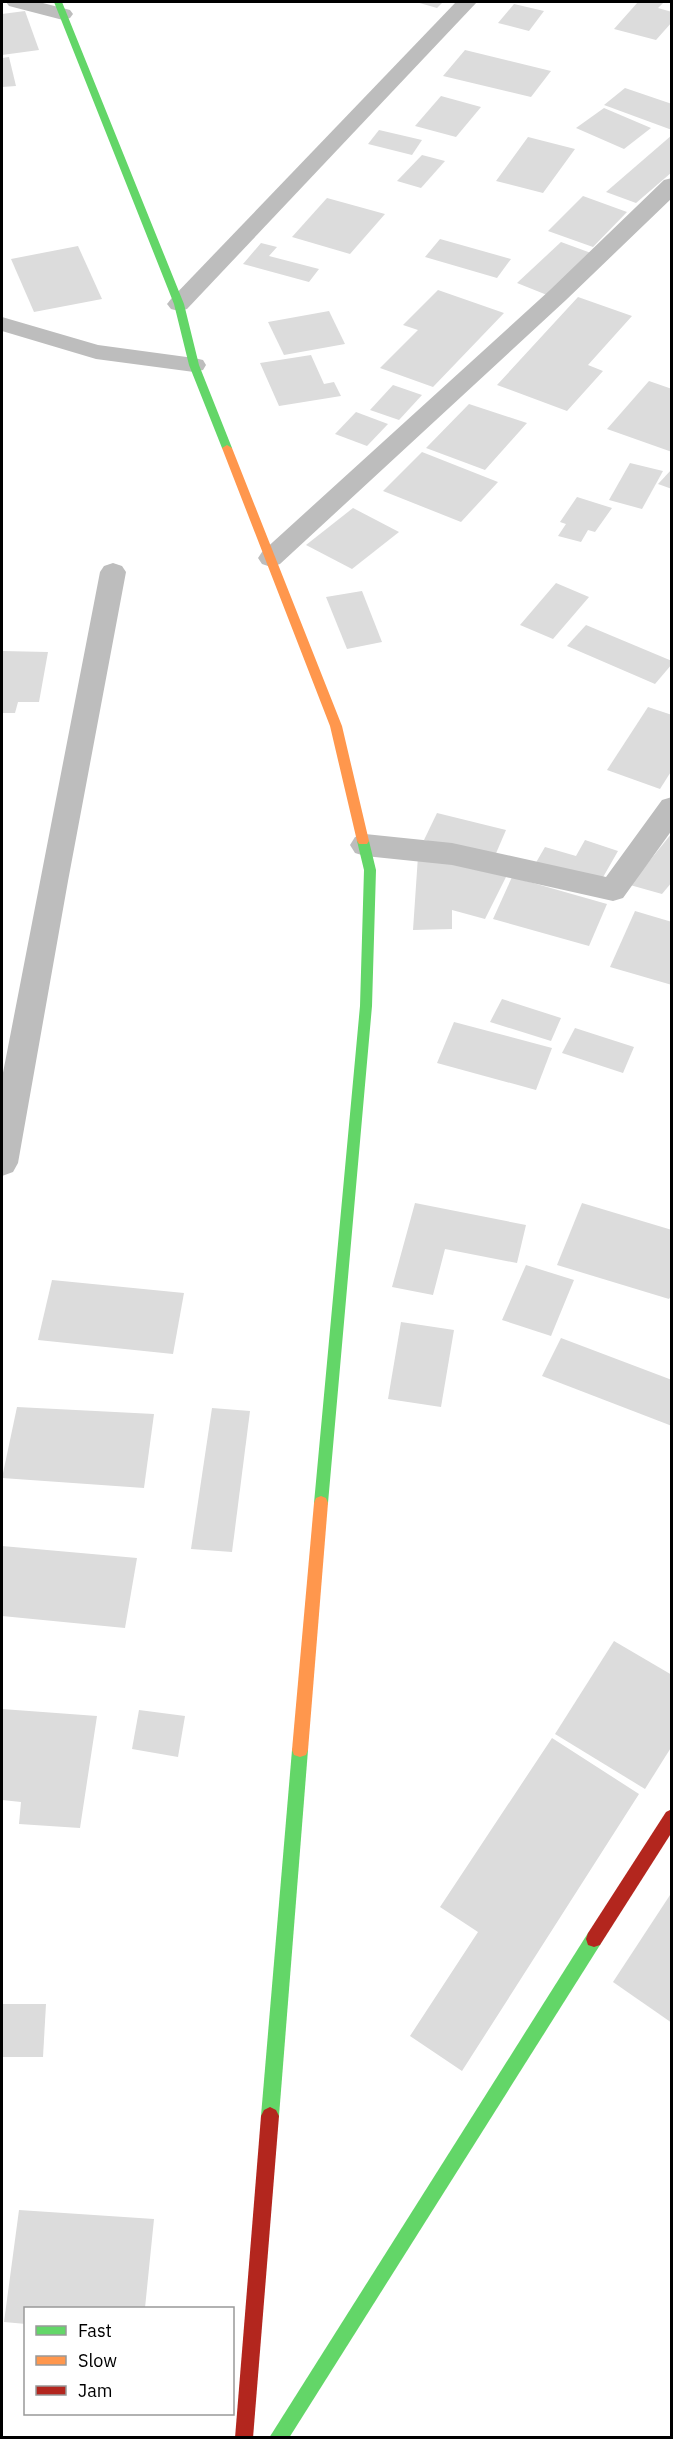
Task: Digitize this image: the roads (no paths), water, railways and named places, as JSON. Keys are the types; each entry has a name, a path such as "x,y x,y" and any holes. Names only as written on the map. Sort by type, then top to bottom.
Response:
{"street":[{"path":"16,2 60,8 179,304 194,365 336,726 360,836 365,845 370,870 366,1006 302,1720 244,2438"},
{"path":"179,304 468,2"},
{"path":"271,558 558,295 672,184"},
{"path":"2,324 96,352 194,365"},
{"path":"2,1163 53,881 113,572"},
{"path":"365,845 452,854 613,890 672,807"},
{"path":"278,2438 672,1817"}]}
